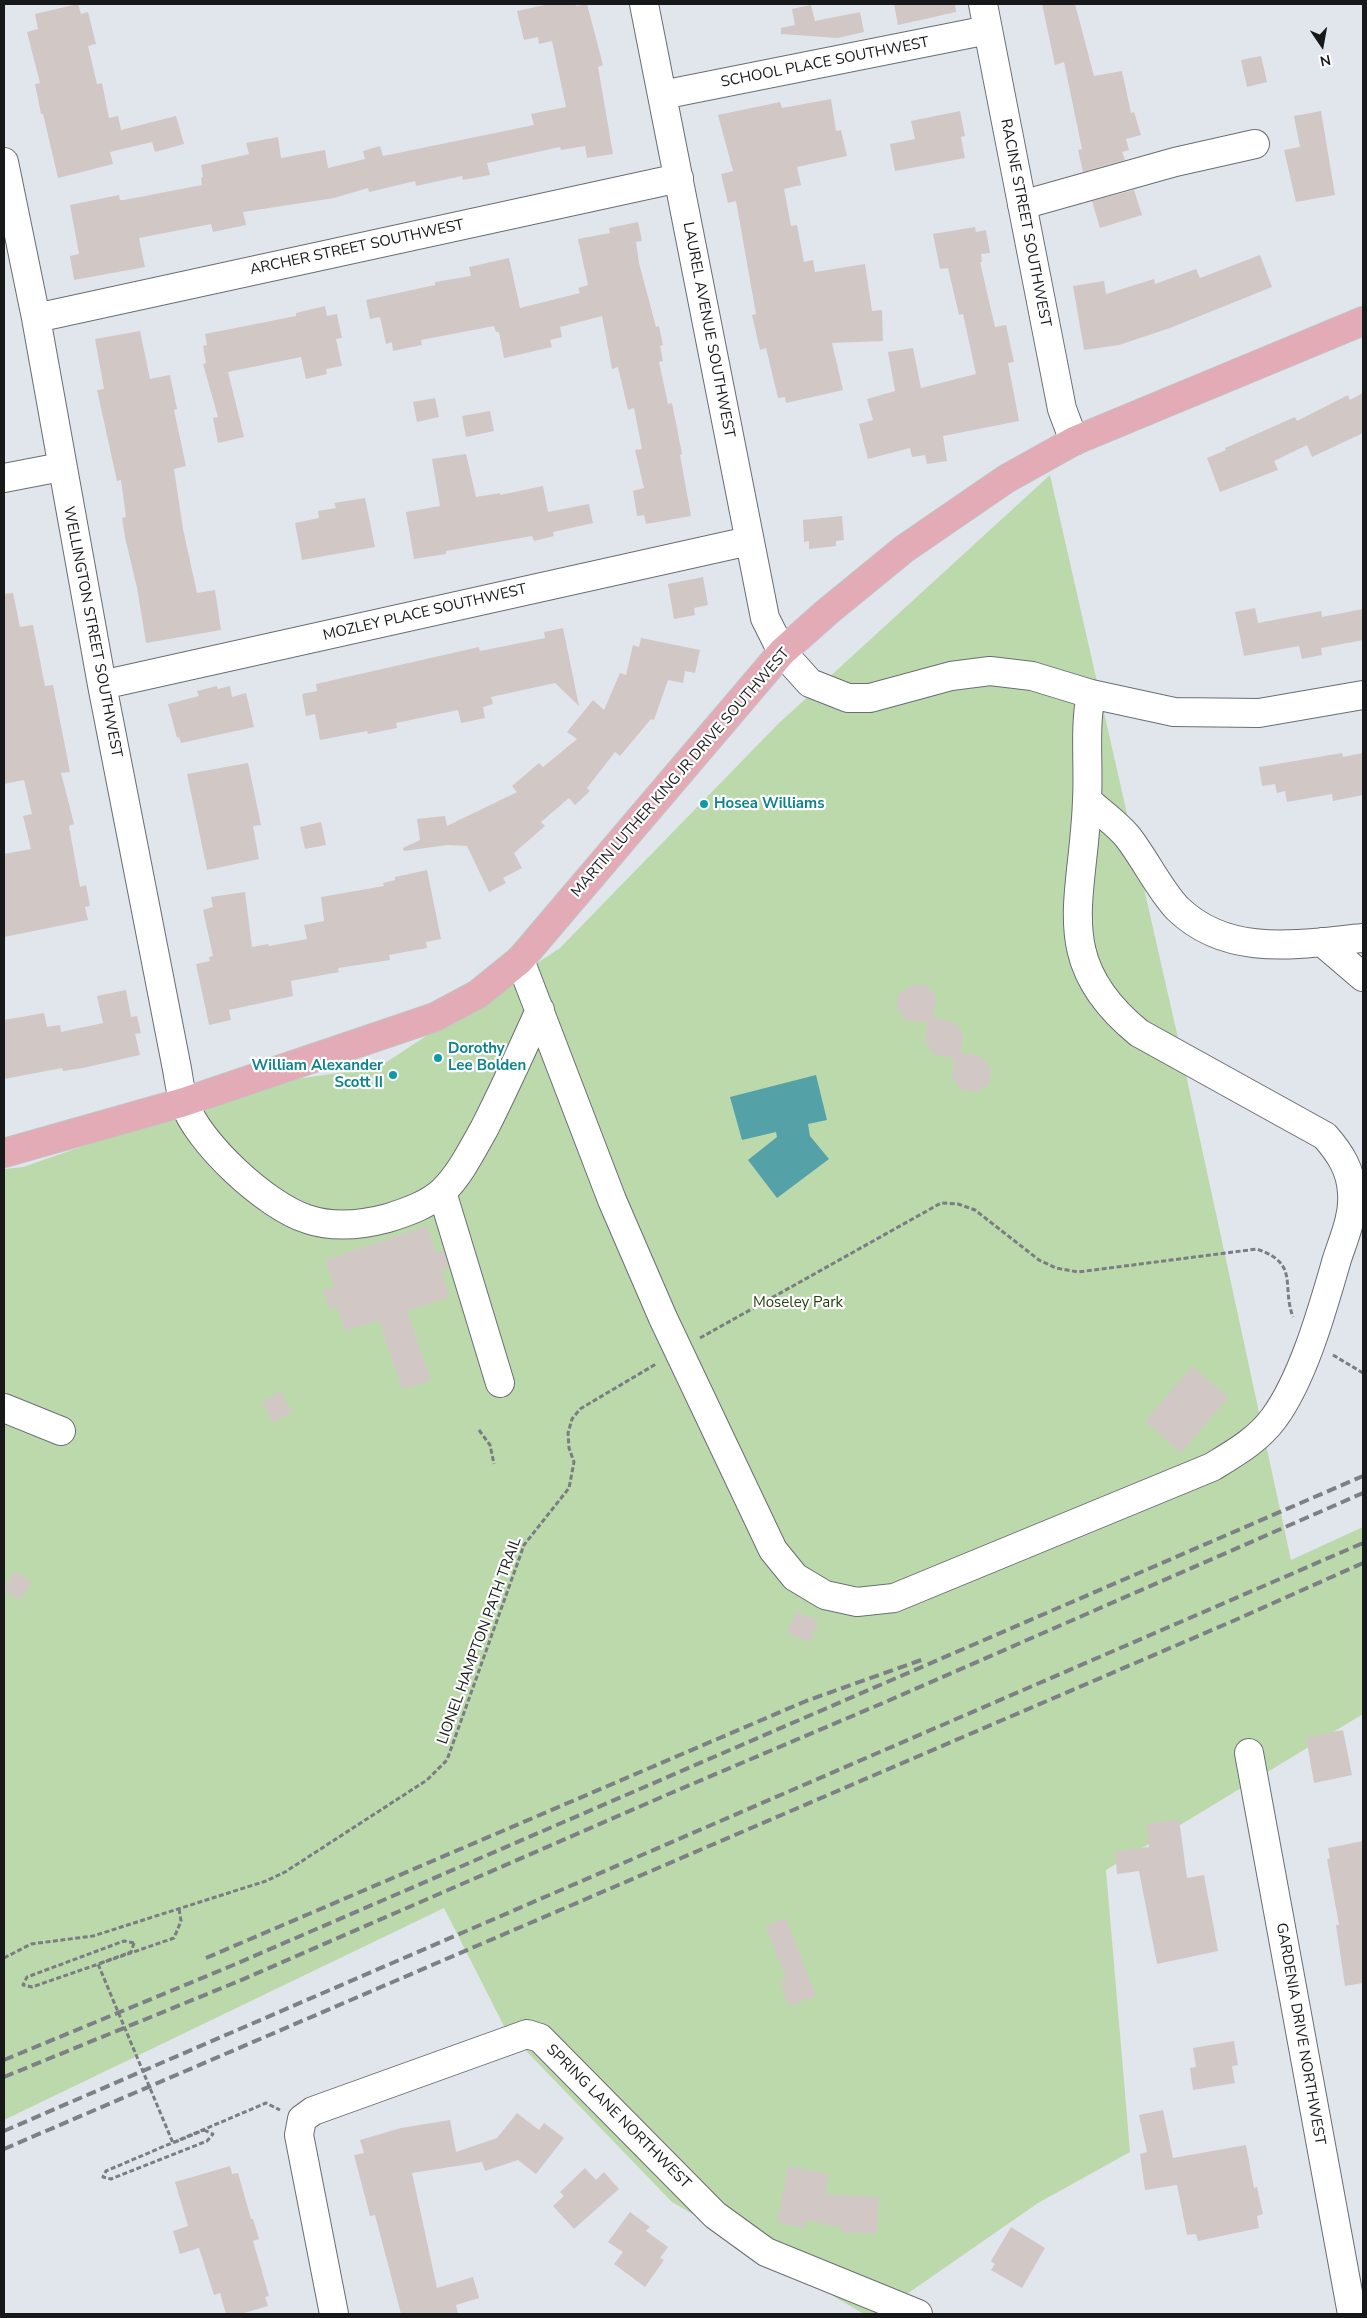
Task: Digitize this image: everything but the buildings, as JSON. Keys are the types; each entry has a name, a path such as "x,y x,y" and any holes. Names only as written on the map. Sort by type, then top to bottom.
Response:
{"main road":[{"name":"MARTIN LUTHER KING JR DRIVE SOUTHWEST","path":"4,1153 184,1102 435,1018 478,994 520,960 782,652 827,612 904,549 1006,479 1074,441 1363,321"}],"street":[{"name":"LAUREL AVENUE SOUTHWEST","path":"644,4 765,618 782,652 810,683 848,698 870,698 952,676 990,671 1032,676 1091,694 1174,712 1259,713 1363,695"},
{"name":"RACINE STREET SOUTHWEST","path":"983,4 1062,410 1074,441"},
{"name":"SCHOOL PLACE SOUTHWEST","path":"662,95 988,30"},
{"path":"1022,205 1174,162 1254,144"},
{"name":"WELLINGTON STREET SOUTHWEST","path":"4,162 36,318 61,466 102,685 184,1102 194,1123 207,1142 240,1175 271,1200 305,1219 333,1225 375,1222 411,1211 442,1192"},
{"name":"ARCHER STREET SOUTHWEST","path":"36,318 678,178"},
{"path":"4,478 61,466"},
{"name":"MOZLEY PLACE SOUTHWEST","path":"102,685 749,541"},
{"path":"520,960 612,1200 663,1318 773,1550 795,1577 825,1595 857,1602 894,1598 1212,1467 1248,1445 1274,1418 1291,1388 1319,1320 1350,1216 1352,1194 1349,1172 1340,1153 1325,1136 1139,1033 1117,1015 1099,993 1082,958 1076,924 1088,800 1086,715 1091,694"},
{"path":"1088,800 1126,835 1177,908 1203,928 1235,941 1275,946 1363,938"},
{"path":"1322,942 1363,977"},
{"path":"500,1383 442,1192 469,1157 503,1092 540,1010"},
{"path":"4,1408 62,1431"},
{"name":"GARDENIA DRIVE NORTHWEST","path":"1250,1753 1352,2314"},
{"name":"SPRING LANE NORTHWEST","path":"302,2119 313,2111 528,2034 540,2038 715,2215 766,2252 918,2314"},
{"path":"302,2119 299,2135 334,2314"}],"path":[{"path":"702,1338 941,1203 958,1204 975,1210 1039,1260 1056,1268 1078,1272 1257,1249 1275,1255 1288,1276 1289,1307 1295,1324"},
{"path":"1336,1357 1363,1373"},
{"name":"LIONEL HAMPTON PATH TRAIL","path":"4,1958 31,1944 93,1936 266,1881 285,1872 427,1780 447,1760 524,1544 569,1488 574,1462 569,1448 568,1433 572,1419 580,1409 653,1366"},
{"path":"480,1430 490,1445 494,1464"},
{"path":"180,1909 181,1921 174,1938 123,1956 114,1959 105,1962 96,1965 87,1968 69,1975 32,1987 23,1985 27,1978 53,1967 124,1941 134,1943 131,1952 98,1964 102,1973 128,2036 166,2125 169,2134 173,2143 204,2130 213,2134 207,2141 111,2179 102,2177 106,2170 168,2144 177,2141 266,2103 302,2119"}],"green space":[{"name":"Moseley Park","path":"1050,475 1178,1038 1291,1560 1363,1527 1363,1714 1106,1870 1130,2152 1038,2203 878,2314 864,2314 672,2202 506,2030 444,1908 4,2120 4,1169 23,1167 262,1084 379,1067 560,948 778,724"}],"water":[{"path":"816,1075 827,1120 808,1124 810,1136 829,1159 777,1198 748,1160 777,1137 776,1132 742,1140 730,1097"}],"railway":[{"path":"4,2060 231,1966 1363,1476"},
{"path":"4,2077 239,1981 890,1700 1363,1493"},
{"path":"4,2131 1363,1543"},
{"path":"4,2149 1233,1621 1363,1563"},
{"path":"206,1958 806,1701 924,1659"}],"place":[{"name":"Hosea Williams","path":"704,804"},
{"name":"Dorothy Lee Bolden","path":"438,1058"},
{"name":"William Alexander Scott II","path":"393,1075"}]}
